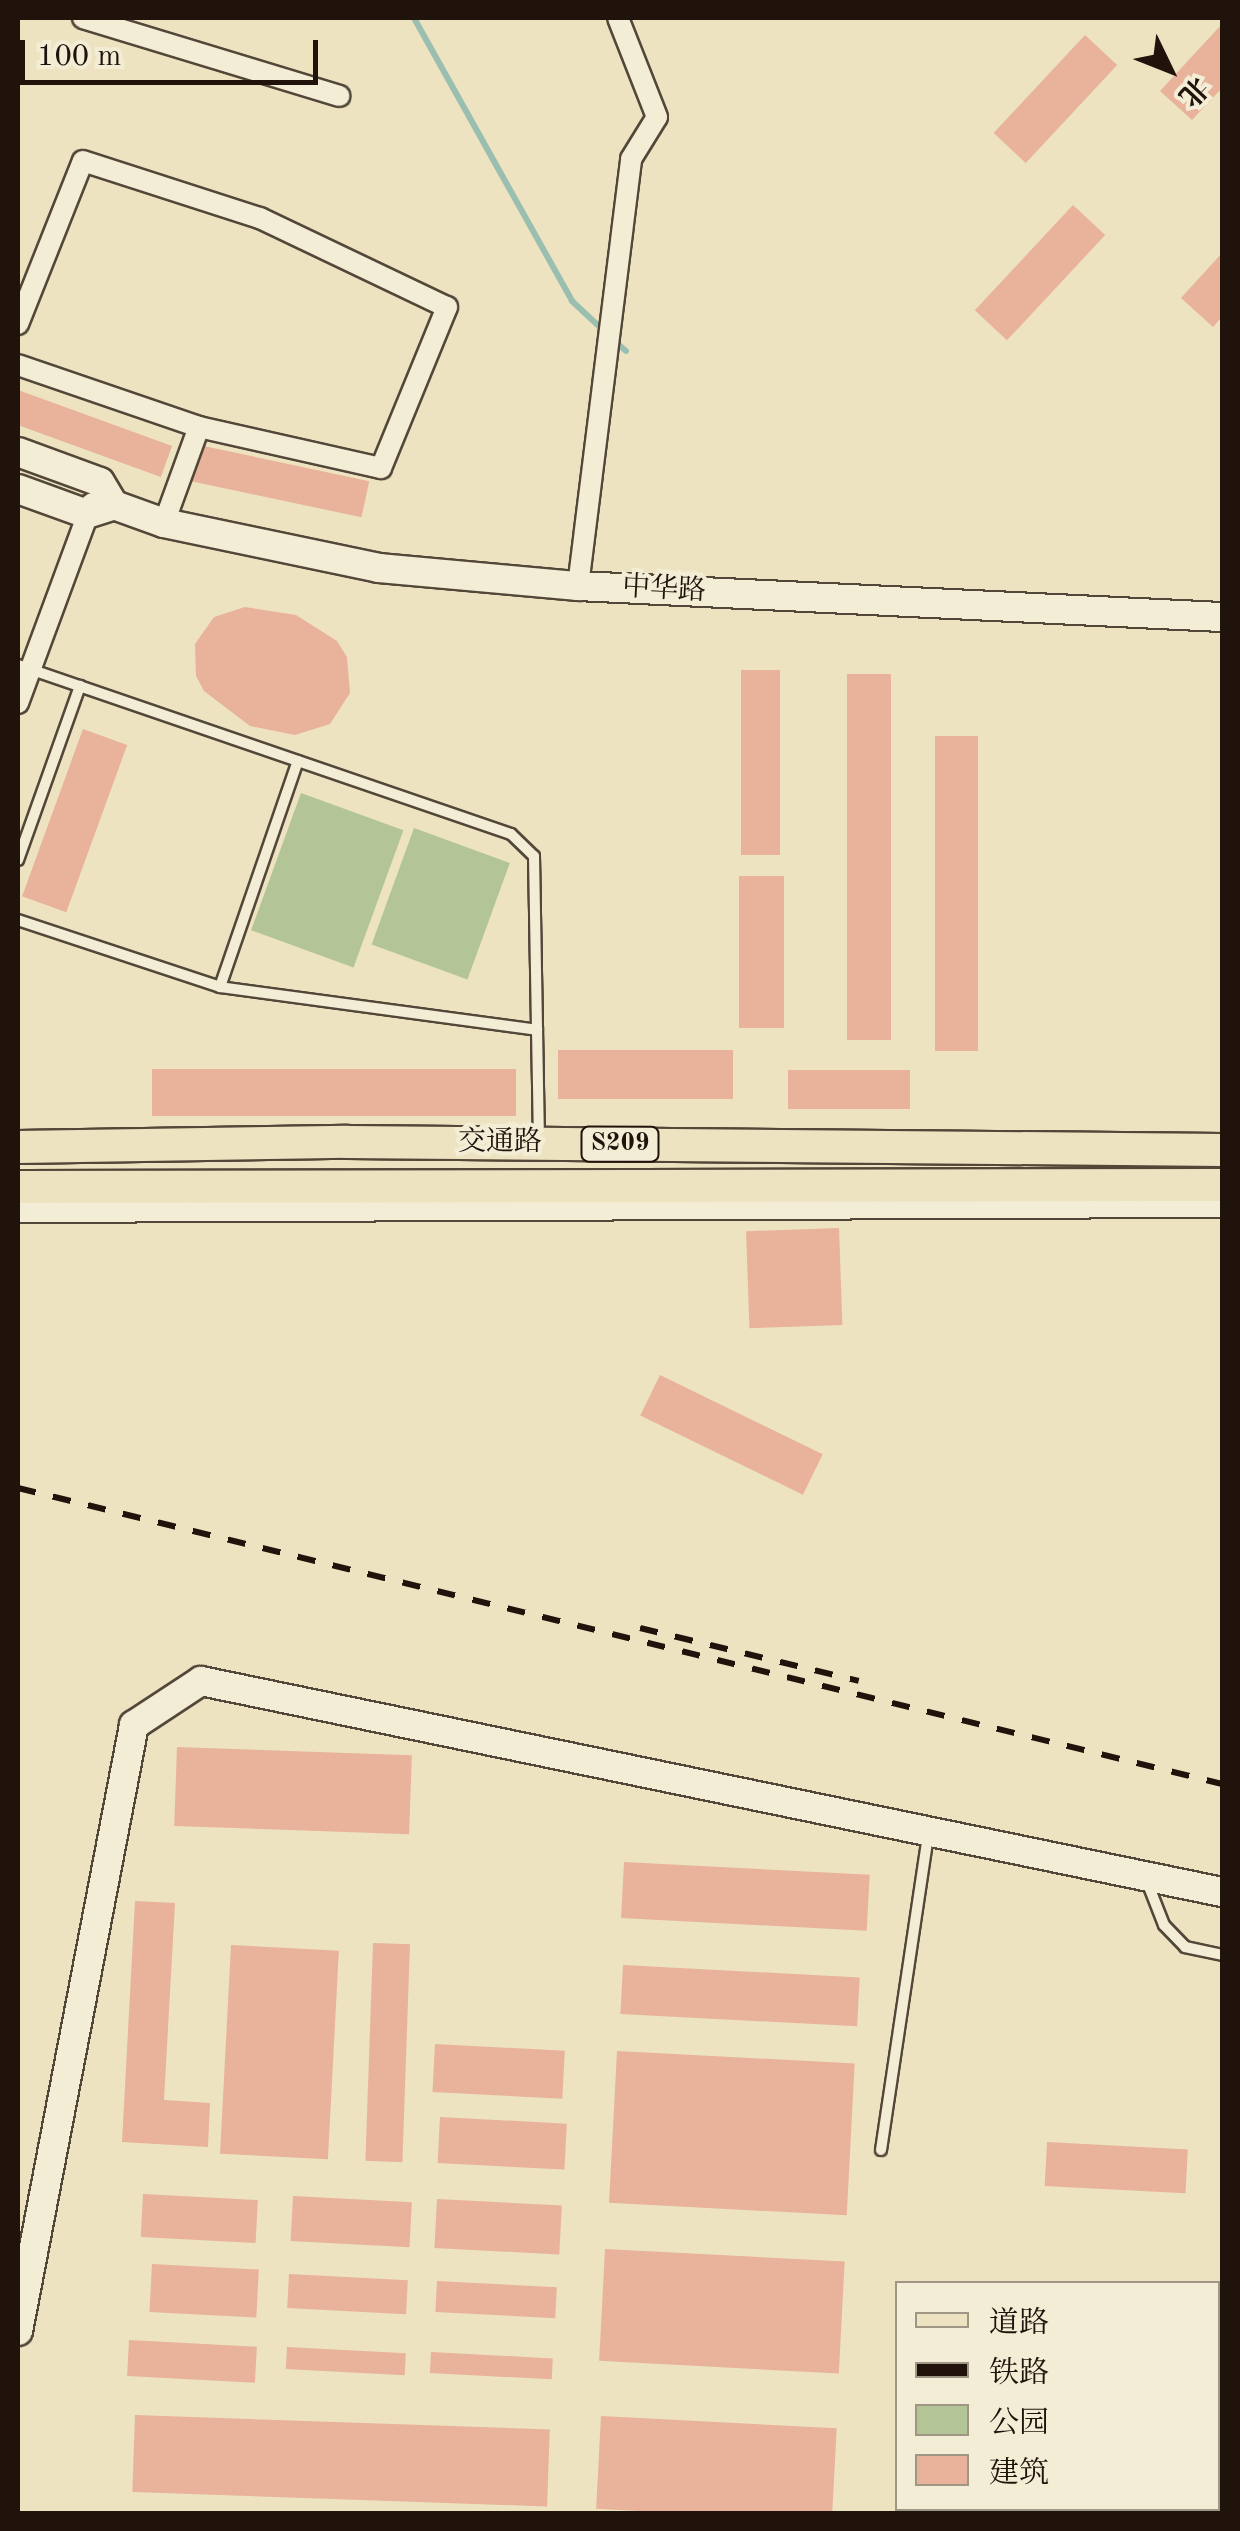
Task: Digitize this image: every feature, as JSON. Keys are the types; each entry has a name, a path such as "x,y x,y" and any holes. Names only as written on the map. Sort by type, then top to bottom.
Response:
{"main road":[{"name":"交通路","path":"18,1147 539,1144 1222,1150"},
{"name":"交通路","path":"18,1187 1222,1185"}],"street":[{"path":"83,18 339,96"},
{"path":"578,586 631,159 656,117 618,18"},
{"path":"18,324 82,162 260,218 446,307 381,468 198,427 18,365"},
{"path":"164,523 198,427"},
{"name":"中华路","path":"18,452 100,500 164,523 378,568 578,586 1222,617"},
{"name":"中华路","path":"18,489 100,500"},
{"path":"18,703 24,667 100,500"},
{"path":"18,1212 1222,1207"},
{"path":"18,2331 134,1725 200,1681 928,1835 1222,1892"}],"lane":[{"path":"24,667 512,834 534,856 539,1144"},
{"path":"18,860 80,686"},
{"path":"220,987 298,761"},
{"path":"18,920 220,987 537,1030"},
{"path":"881,2150 928,1835"},
{"path":"1146,1878 1164,1925 1186,1947 1222,1955"}],"green space":[{"path":"301,793 403,830 353,967 251,930"},
{"path":"414,828 510,863 467,979 372,945"}],"building":[{"path":"1222,24 1222,88 1192,120 1160,91"},
{"path":"1085,35 1117,65 1026,163 994,133"},
{"path":"1073,205 1105,235 1007,340 975,310"},
{"path":"1222,253 1222,317 1213,327 1181,298"},
{"path":"18,390 172,446 161,477 18,425"},
{"path":"199,445 369,481 362,517 191,481"},
{"path":"245,607 296,615 337,641 347,657 350,693 330,724 295,735 250,726 204,691 196,676 195,644 214,617"},
{"path":"741,670 780,670 780,855 741,855"},
{"path":"847,674 891,674 891,1040 847,1040"},
{"path":"83,729 127,745 66,912 22,896"},
{"path":"935,736 978,736 978,1051 935,1051"},
{"path":"739,876 784,876 784,1028 739,1028"},
{"path":"558,1050 733,1050 733,1099 558,1099"},
{"path":"152,1069 516,1069 516,1116 152,1116"},
{"path":"788,1070 910,1070 910,1109 788,1109"},
{"path":"839,1228 842,1325 749,1328 746,1231"},
{"path":"660,1375 823,1454 803,1495 640,1415"},
{"path":"177,1747 412,1755 409,1834 174,1826"},
{"path":"624,1862 870,1875 867,1931 621,1918"},
{"path":"135,1901 175,1903 164,2100 210,2103 208,2147 122,2142"},
{"path":"373,1943 410,1944 402,2162 365,2161"},
{"path":"231,1945 339,1951 328,2159 220,2154"},
{"path":"623,1965 860,1977 857,2026 620,2014"},
{"path":"435,2044 565,2051 562,2099 432,2092"},
{"path":"617,2051 855,2063 847,2215 609,2203"},
{"path":"440,2117 567,2124 564,2170 438,2163"},
{"path":"1047,2142 1188,2149 1186,2193 1045,2186"},
{"path":"143,2194 258,2200 256,2243 141,2237"},
{"path":"293,2196 412,2202 409,2247 291,2241"},
{"path":"437,2199 562,2206 559,2254 434,2248"},
{"path":"605,2249 845,2262 839,2373 599,2361"},
{"path":"152,2264 259,2270 256,2318 149,2312"},
{"path":"289,2274 408,2280 406,2314 287,2308"},
{"path":"437,2281 557,2287 555,2318 435,2312"},
{"path":"129,2340 257,2347 255,2383 127,2376"},
{"path":"287,2347 406,2353 405,2375 286,2369"},
{"path":"431,2352 553,2358 552,2379 430,2373"},
{"path":"135,2415 550,2429 547,2506 132,2492"},
{"path":"601,2416 837,2428 832,2514 694,2514 596,2509"}],"waterway":[{"path":"414,18 572,301 604,331"},
{"path":"613,340 626,351"}],"railway":[{"path":"18,1488 1222,1784"},
{"path":"640,1628 859,1681"}]}
